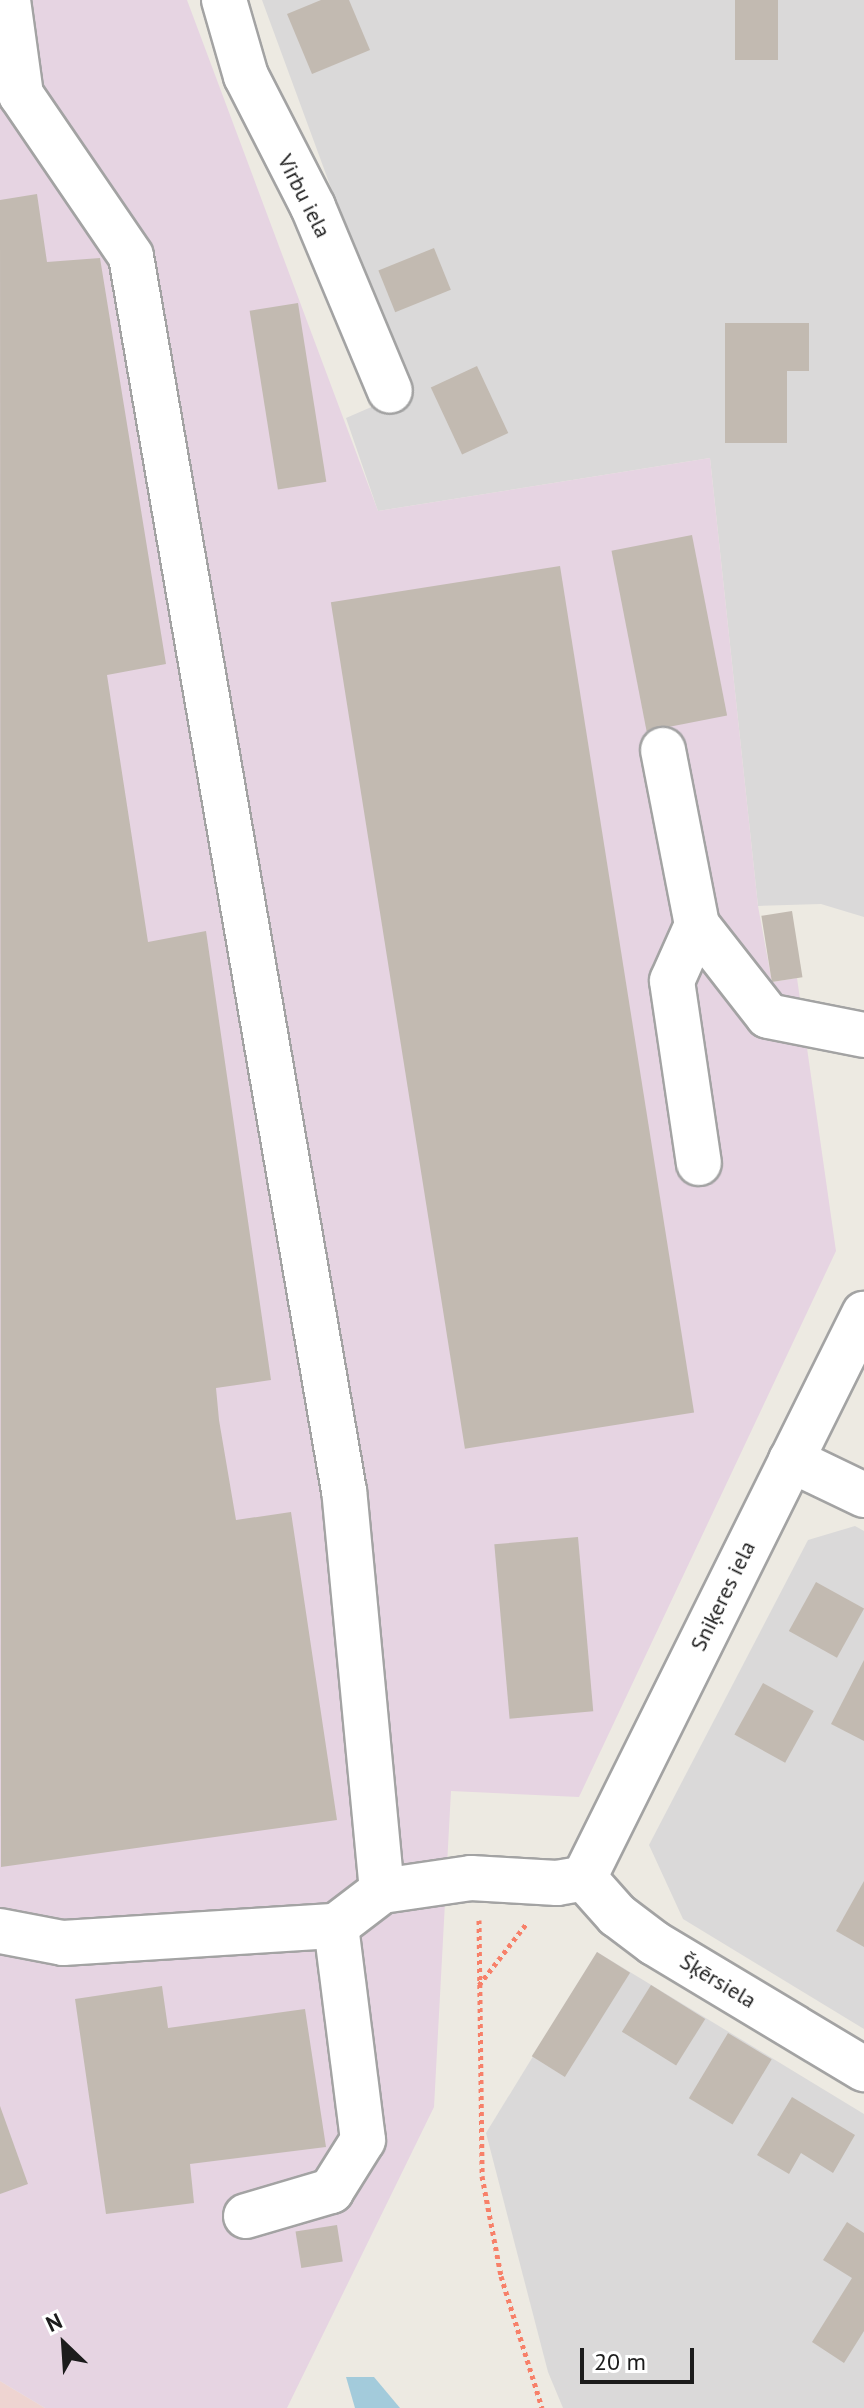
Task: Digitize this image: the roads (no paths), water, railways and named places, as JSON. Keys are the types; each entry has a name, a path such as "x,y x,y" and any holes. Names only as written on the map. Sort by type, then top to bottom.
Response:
{"street":[{"path":"8,0 10,97 131,256 344,1491 382,1891"},
{"name":"Virbu iela","path":"224,0 246,76 313,207 390,391"},
{"path":"663,750 697,925 768,1016 864,1035"},
{"path":"697,925 672,981 699,1163"},
{"name":"Sniķeres iela","path":"571,1881 864,1314"},
{"path":"791,1460 864,1495"},
{"path":"0,1931 63,1943 336,1926 382,1891 481,1879 571,1881"},
{"name":"Šķērsiela","path":"571,1881 654,1943 864,2069"},
{"path":"246,2216 331,2191 363,2140 336,1926"}],"water":[{"path":"346,2377 374,2377 400,2408 355,2408"}]}
